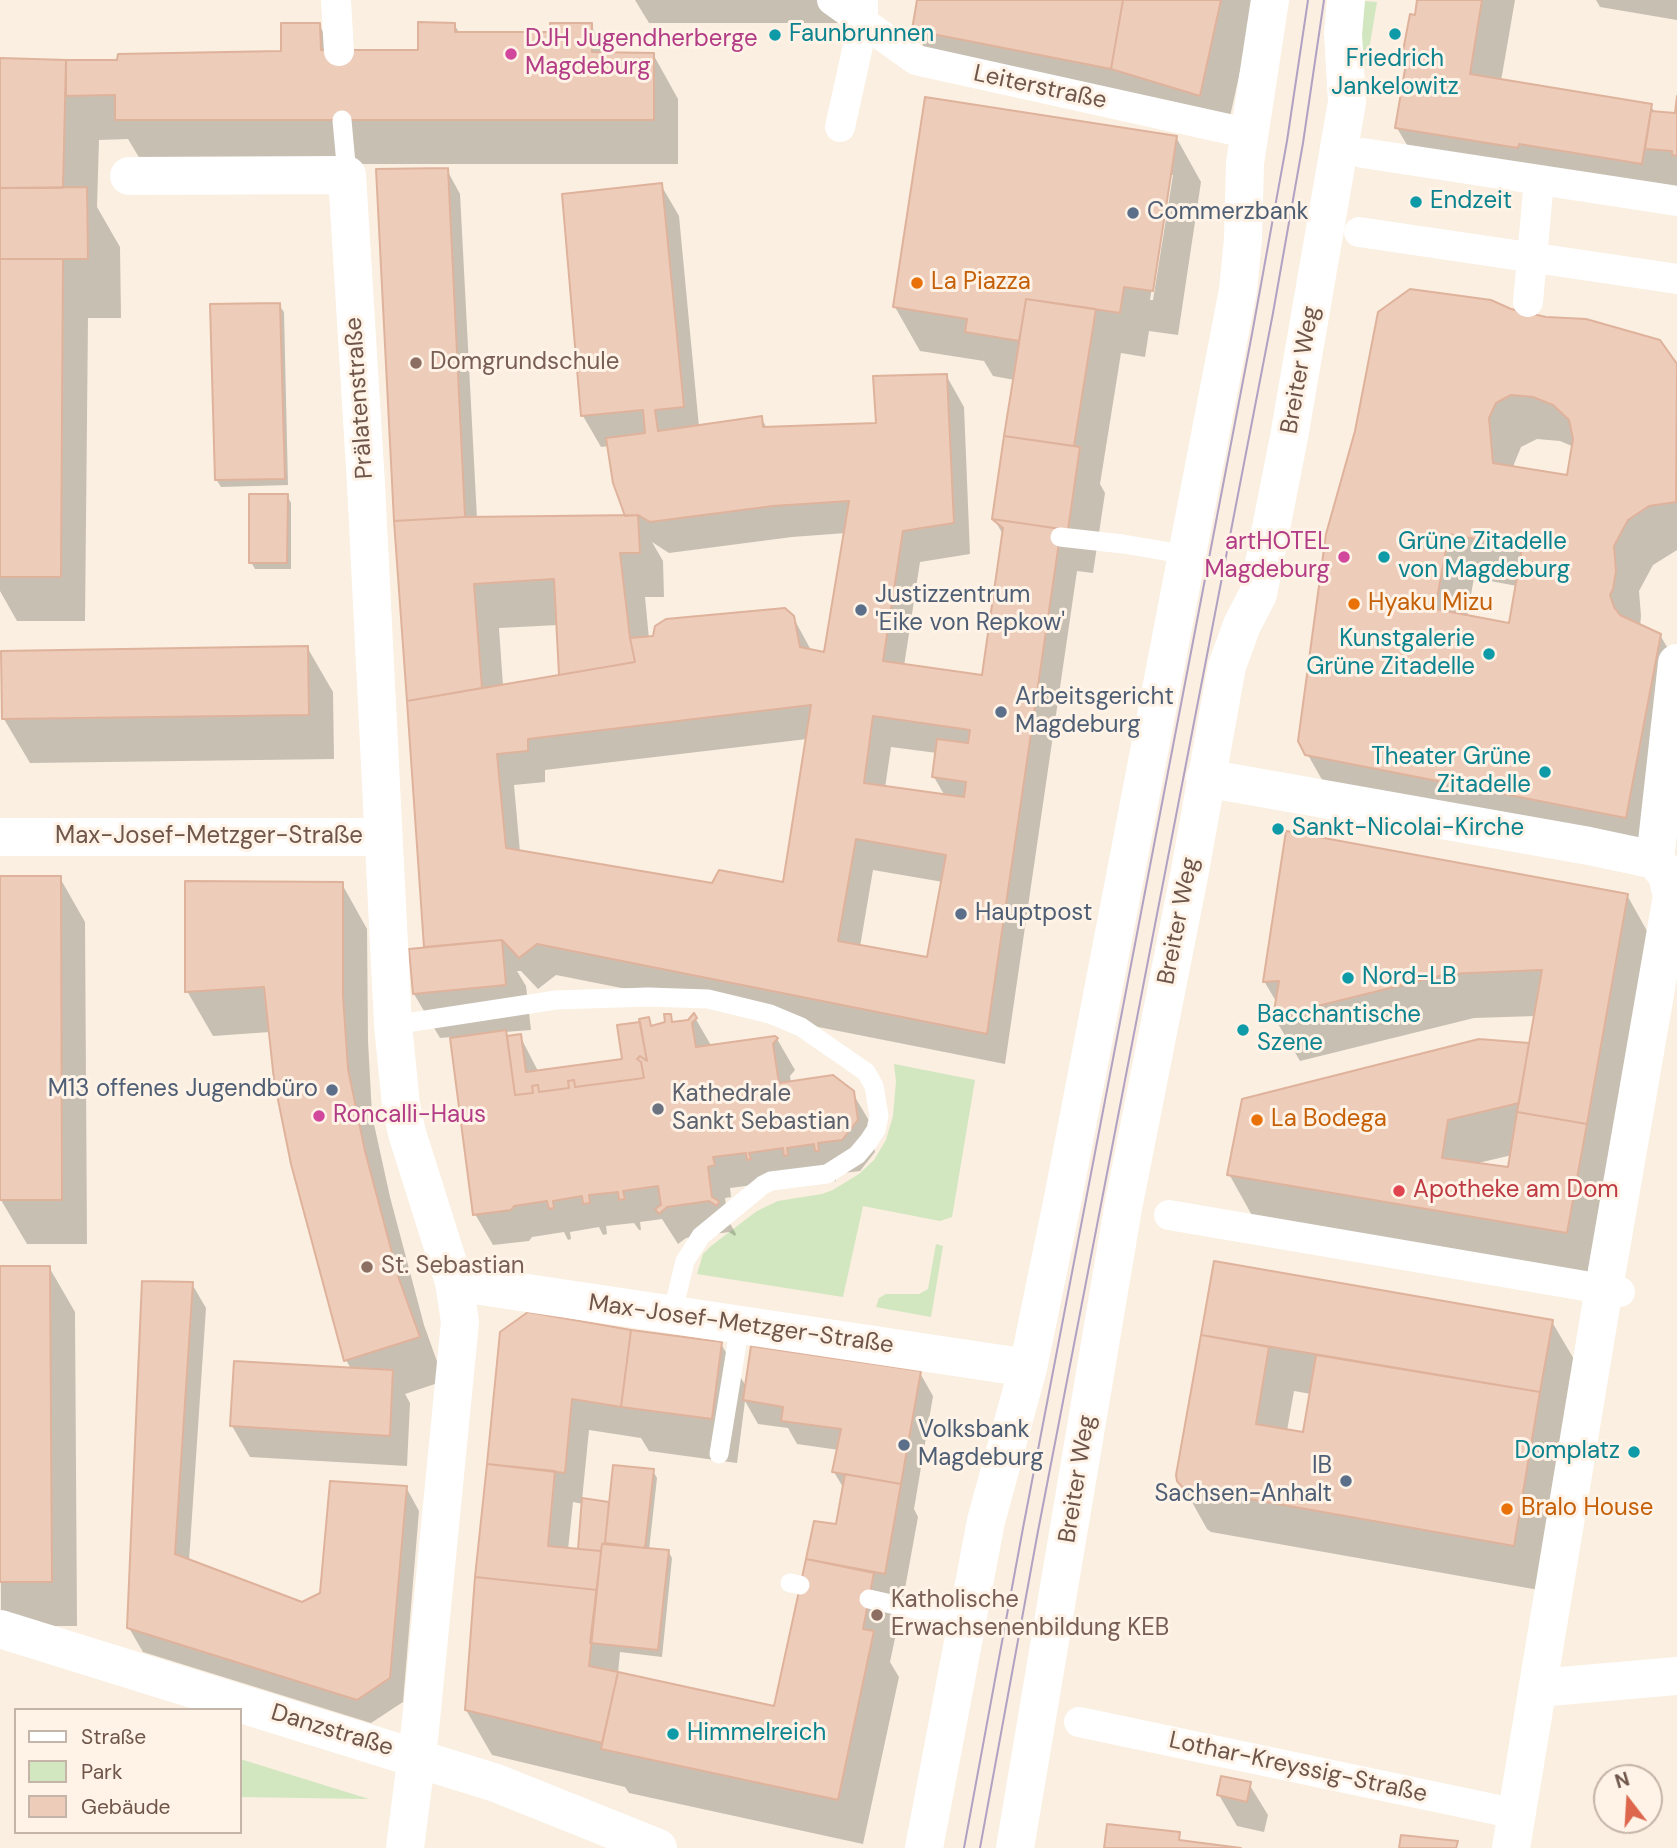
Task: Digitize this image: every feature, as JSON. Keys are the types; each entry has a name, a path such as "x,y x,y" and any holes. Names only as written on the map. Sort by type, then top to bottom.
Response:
{"street":[{"path":"335,0 339,51"},
{"name":"Leiterstraße","path":"832,0 863,11 916,61 1228,129"},
{"path":"924,1848 986,1521 1028,1368 1238,290 1244,239 1245,163 1270,0"},
{"name":"Breiter Weg","path":"1015,1848 1123,1208 1189,876 1205,778 1227,666 1234,643 1255,603 1261,585 1292,424 1347,102 1343,34 1346,0"},
{"path":"840,127 863,11"},
{"path":"1363,153 1677,201"},
{"path":"130,176 347,175"},
{"name":"Prälatenstraße","path":"347,175 366,485 383,836"},
{"path":"1528,302 1539,180"},
{"path":"1359,232 1677,279"},
{"path":"1655,860 1677,663"},
{"path":"1205,778 1655,860 1667,875 1675,896 1612,1290 1514,1831"},
{"name":"Max-Josef-Metzger-Straße","path":"0,837 383,836 393,1025 401,1105 407,1133 454,1282 460,1336 417,1758 405,1848"},
{"path":"1169,1215 1612,1290"},
{"name":"Max-Josef-Metzger-Straße","path":"454,1282 1028,1368"},
{"name":"Danzstraße","path":"0,1629 496,1783 658,1848"},
{"path":"1538,1688 1677,1676"},
{"name":"Lothar-Kreyssig-Straße","path":"1080,1722 1514,1831"}],"lane":[{"path":"342,120 347,175"},
{"path":"1060,537 1188,555"},
{"path":"393,1025 556,1000 607,997 708,999 770,1014 801,1027 866,1072 874,1086 879,1116 876,1130 869,1142 845,1164 827,1174 772,1181 763,1185 701,1236 685,1261 672,1315"},
{"path":"719,1454 740,1325"},
{"path":"869,1599 966,1622"}],"green space":[{"path":"1364,1 1377,2 1366,68 1359,36"},
{"path":"894,1064 975,1080 952,1217 940,1221 863,1206 843,1297 697,1274 703,1254 757,1211 778,1201 833,1190 859,1174 874,1160 886,1140 893,1116 896,1081"},
{"path":"936,1244 943,1246 931,1317 876,1307 879,1298 886,1294 919,1294 928,1289"},
{"path":"242,1760 369,1799 242,1797"}],"building":[{"path":"917,0 1123,0 1111,69 912,30"},
{"path":"1123,0 1221,0 1200,96 1111,69"},
{"path":"1417,0 1482,0 1470,74 1652,104 1642,164 1395,128 1408,52 1403,51 1410,14 1415,15"},
{"path":"418,22 455,23 455,32 550,32 550,23 592,23 592,52 654,53 654,120 115,120 115,95 66,96 66,60 117,60 118,54 281,51 281,23 320,23 321,50 418,50"},
{"path":"0,58 66,60 63,188 0,188"},
{"path":"1677,96 1677,156 1672,155 1672,151 1645,149 1651,111 1675,113"},
{"path":"925,97 1177,136 1153,291 1124,287 1120,313 1026,299 1019,341 965,332 967,319 893,307"},
{"path":"448,168 465,517 394,521 376,169"},
{"name":"Justizzentrum 'Eike von Repkow'","path":"662,183 684,407 655,410 658,431 762,416 763,427 876,423 873,376 947,374 954,523 903,531 883,661 982,675 1003,528 992,519 1061,529 987,1034 537,944 519,958 502,940 424,947 407,701 635,662 630,638 653,636 655,626 666,619 785,608 794,616 800,647 824,652 849,501 773,506 650,522 638,515 625,516 613,483 606,438 645,433 643,410 581,416 562,194","holes":["811,705 783,882 719,870 712,883 506,848 497,754 528,751 528,739","873,716 970,730 968,743 937,739 932,777 966,782 964,797 864,783","856,839 946,855 927,957 838,941"]},
{"path":"87,187 88,259 0,259 0,188"},
{"path":"0,259 63,259 61,577 0,577"},
{"name":"Grüne Zitadelle von Magdeburg","path":"1410,289 1491,300 1511,309 1546,317 1586,319 1660,340 1677,364 1676,502 1649,506 1628,520 1614,546 1616,571 1610,595 1614,607 1620,615 1661,634 1626,818 1305,755 1298,741 1326,534 1355,431 1378,312","holes":["1511,395 1533,397 1553,405 1569,420 1573,439 1567,475 1493,463 1489,418 1496,403","1449,534 1522,548 1509,623 1435,609"]},
{"path":"1026,299 1096,309 1074,446 1004,436"},
{"path":"280,303 285,479 215,480 210,304"},
{"path":"1004,436 1080,447 1068,530 992,519"},
{"path":"249,494 288,494 287,563 249,563"},
{"path":"638,515 640,553 620,553 635,662 559,675 554,579 474,584 482,688 407,701 394,521 465,517"},
{"path":"308,646 309,715 2,719 1,651"},
{"name":"Nord-LB","path":"1286,831 1628,894 1587,1124 1517,1112 1542,970 1447,974 1273,1017 1279,981 1263,982"},
{"path":"0,876 61,876 62,1200 0,1200"},
{"name":"Roncalli-Haus","path":"185,881 343,882 343,995 348,1069 365,1151 399,1279 420,1337 344,1361 291,1164 274,1080 264,987 185,992"},
{"path":"502,940 506,985 413,994 409,949"},
{"name":"Kathedrale Sankt Sebastian","path":"694,1013 697,1018 692,1023 696,1047 775,1036 778,1038 773,1044 779,1083 833,1075 854,1091 858,1120 842,1140 818,1143 819,1151 815,1151 814,1144 787,1148 788,1155 784,1156 783,1148 749,1153 751,1159 747,1160 746,1153 713,1157 715,1165 708,1167 712,1197 719,1201 717,1206 709,1201 667,1207 659,1214 655,1209 661,1205 658,1186 623,1191 625,1199 619,1200 618,1192 589,1195 590,1203 583,1204 582,1196 553,1201 554,1208 549,1209 547,1201 514,1206 511,1210 473,1215 450,1038 506,1030 515,1095 533,1093 532,1086 538,1085 539,1092 569,1088 568,1081 574,1080 575,1087 644,1078 641,1062 637,1059 640,1056 647,1061 639,1019 649,1017 651,1026 665,1022 664,1014 671,1014 672,1022 688,1020"},
{"path":"640,1022 647,1061 640,1056 637,1059 641,1062 644,1078 575,1087 574,1080 568,1081 569,1088 539,1092 538,1085 532,1086 533,1093 515,1095 507,1036 521,1034 526,1072 622,1059 617,1025"},
{"path":"1479,1039 1529,1043 1519,1103 1448,1120 1442,1158 1508,1167 1517,1112 1587,1124 1567,1233 1227,1175 1242,1099"},
{"path":"1214,1261 1553,1320 1540,1392 1201,1335"},
{"path":"0,1266 50,1266 52,1582 0,1582"},
{"path":"142,1281 193,1282 175,1554 302,1602 320,1593 330,1481 407,1486 390,1678 357,1700 127,1628"},
{"path":"528,1312 631,1330 621,1407 572,1399 565,1473 487,1464 500,1332"},
{"path":"631,1330 722,1342 712,1419 621,1407"},
{"path":"1201,1335 1269,1347 1256,1424 1303,1432 1316,1355 1540,1392 1514,1546 1182,1487 1176,1475"},
{"path":"751,1346 921,1371 901,1484 832,1472 841,1429 781,1421 783,1407 743,1400"},
{"path":"234,1361 393,1370 390,1436 230,1426"},
{"path":"487,1464 555,1471 548,1546 601,1551 597,1590 475,1577"},
{"path":"613,1465 654,1469 645,1548 605,1543"},
{"path":"845,1474 901,1484 885,1574 806,1559 814,1521 836,1524"},
{"path":"582,1498 609,1502 605,1543 602,1544 601,1551 578,1549"},
{"path":"602,1544 669,1550 658,1650 590,1643"},
{"path":"806,1559 874,1573 863,1629 874,1631 838,1800 601,1749 618,1672 774,1706"},
{"path":"475,1577 597,1590 589,1666 618,1672 602,1743 465,1710"},
{"path":"1221,1776 1251,1782 1247,1802 1217,1795"},
{"path":"1107,1824 1180,1832 1179,1840 1241,1848 1104,1848"},
{"path":"1401,1835 1458,1841 1456,1848 1399,1848"}],"tram line":[{"path":"964,1848 1252,334 1287,141 1308,0"},
{"path":"980,1848 1038,1531 1273,313 1303,143 1324,0"}],"place":[{"name":"Friedrich Jankelowitz","path":"1395,34"},
{"name":"Faunbrunnen","path":"775,35"},
{"name":"DJH Jugendherberge Magdeburg","path":"511,54"},
{"name":"Endzeit","path":"1416,202"},
{"name":"Commerzbank","path":"1133,213"},
{"name":"La Piazza","path":"917,283"},
{"name":"Domgrundschule","path":"416,363"},
{"name":"artHOTEL Magdeburg","path":"1344,557"},
{"name":"Grüne Zitadelle von Magdeburg","path":"1384,557"},
{"name":"Hyaku Mizu","path":"1354,604"},
{"name":"Justizzentrum 'Eike von Repkow'","path":"861,610"},
{"name":"Kunstgalerie Grüne Zitadelle","path":"1489,654"},
{"name":"Arbeitsgericht Magdeburg","path":"1001,712"},
{"name":"Theater Grüne Zitadelle","path":"1545,772"},
{"name":"Sankt-Nicolai-Kirche","path":"1278,829"},
{"name":"Hauptpost","path":"961,914"},
{"name":"Nord-LB","path":"1348,978"},
{"name":"Bacchantische Szene","path":"1243,1030"},
{"name":"M13 offenes Jugendbüro","path":"332,1090"},
{"name":"Kathedrale Sankt Sebastian","path":"658,1109"},
{"name":"Roncalli-Haus","path":"319,1116"},
{"name":"La Bodega","path":"1257,1120"},
{"name":"Apotheke am Dom","path":"1399,1191"},
{"name":"St. Sebastian","path":"367,1267"},
{"name":"Volksbank Magdeburg","path":"904,1445"},
{"name":"Domplatz","path":"1634,1452"},
{"name":"IB Sachsen-Anhalt","path":"1346,1481"},
{"name":"Bralo House","path":"1507,1509"},
{"name":"Katholische Erwachsenenbildung KEB","path":"877,1615"},
{"name":"Himmelreich","path":"673,1734"}]}
